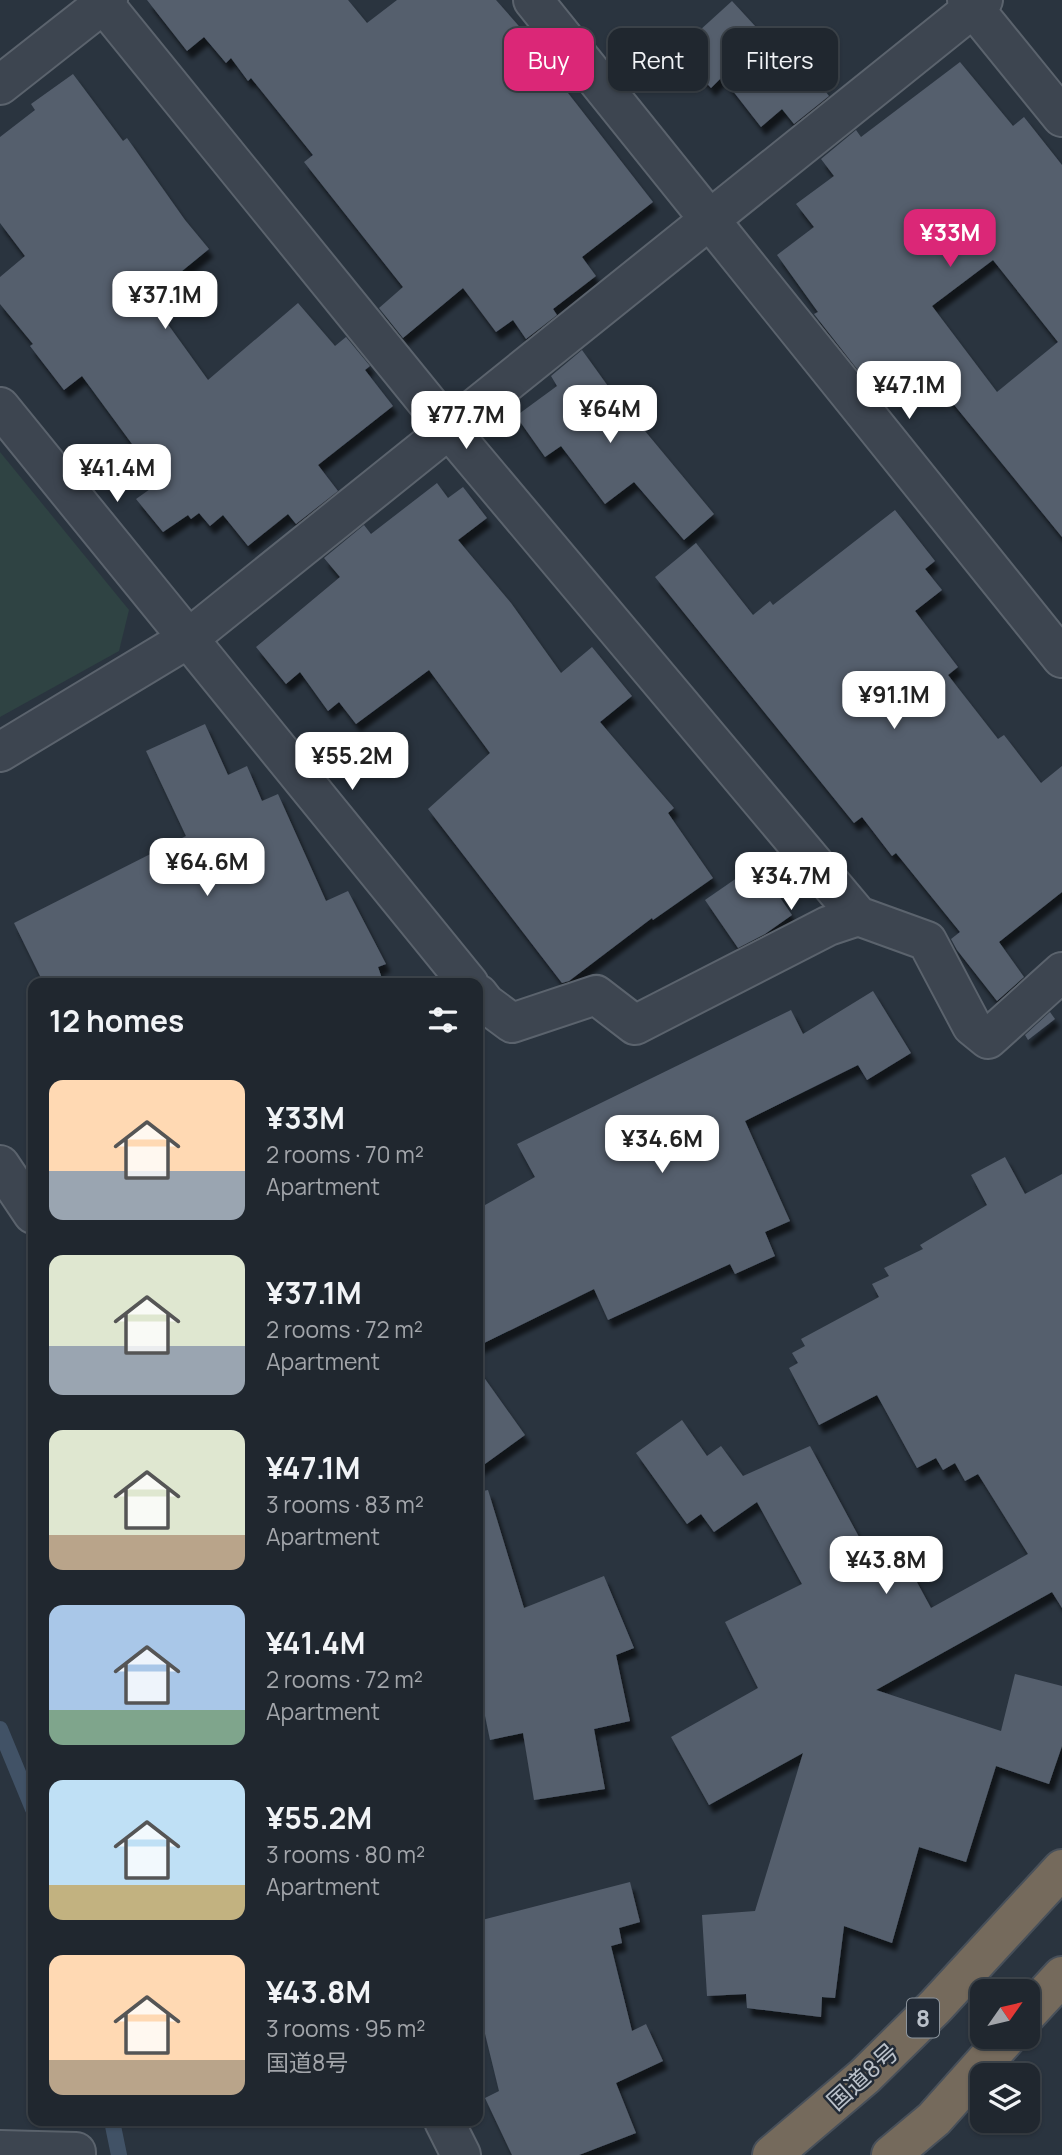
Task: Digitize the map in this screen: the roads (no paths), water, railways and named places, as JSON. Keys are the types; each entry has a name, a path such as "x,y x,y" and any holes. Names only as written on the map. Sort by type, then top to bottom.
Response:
{"highway":[{"name":"国道8号","path":"772,2155 875,2066 935,2007 1062,1869"},
{"path":"1040,2000 1062,1976"},
{"path":"891,2155 934,2119 996,2049"}],"street":[{"path":"533,0 1062,658"},
{"path":"0,85 106,2 448,428 858,916 927,941 972,1026 988,1038 1062,972"},
{"path":"0,752 189,638 709,221 974,3 1062,117"},
{"path":"0,407 464,978"},
{"path":"483,1000 512,1023 596,995 635,1025 828,926 858,916"},
{"path":"0,1166 28,1207"},
{"path":"446,2126 461,2155"},
{"path":"0,2150 76,2152 76,2155"}],"waterway":[{"path":"0,1729 28,1797"},
{"path":"113,2126 119,2155"}]}
